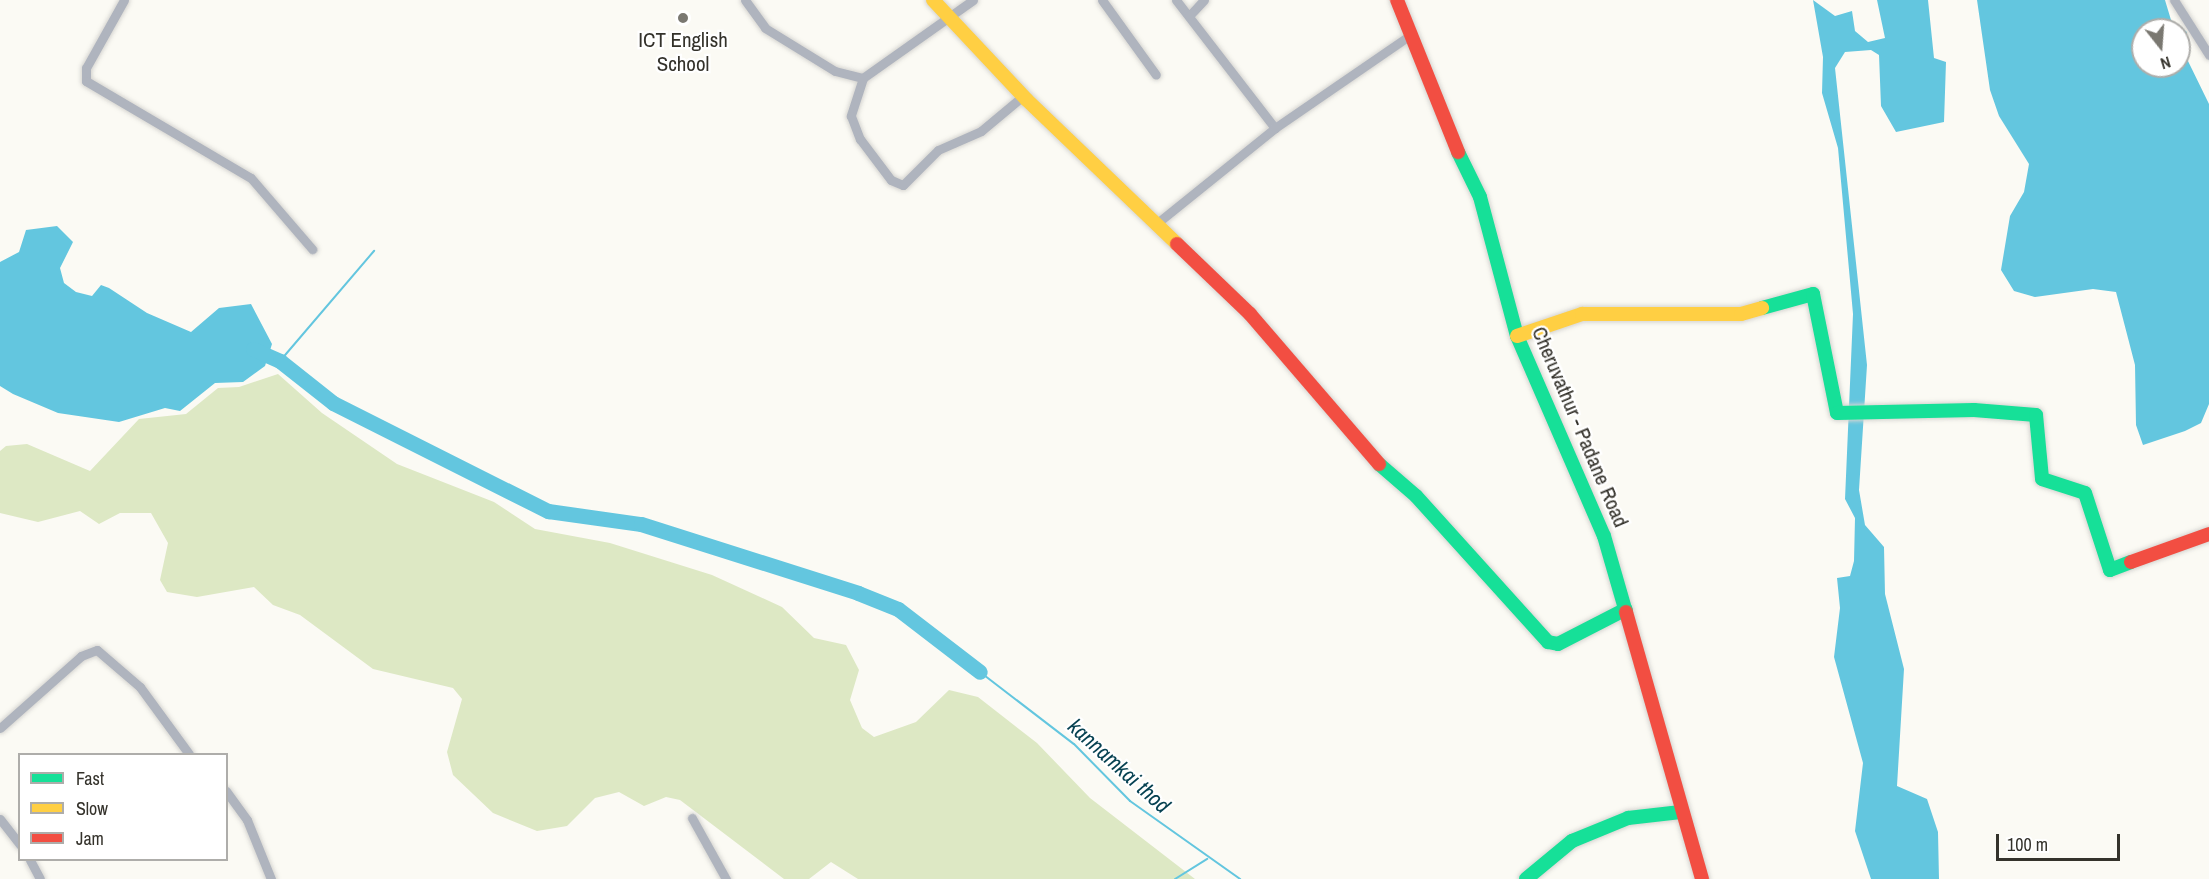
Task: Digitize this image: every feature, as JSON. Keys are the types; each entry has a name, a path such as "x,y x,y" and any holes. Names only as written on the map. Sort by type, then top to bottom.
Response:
{"street":[{"path":"124,0 86,68 86,81 251,178 312,249"},
{"path":"745,0 765,28 835,71 863,78"},
{"path":"933,0 952,17 1023,96 1281,347 1378,462 1416,496 1548,642 1558,644 1626,609"},
{"path":"973,0 863,78 851,116 854,127 875,161 900,185 938,150 981,131 1023,96"},
{"path":"1102,0 1156,75"},
{"path":"1176,0 1275,128"},
{"path":"1189,16 1204,0"},
{"name":"Cheruvathur - Padane Road","path":"1397,0 1409,36 1480,197 1517,336 1580,474 1626,609 1681,812 1702,879"},
{"path":"2174,0 2209,55"},
{"path":"1156,224 1275,128 1409,36"},
{"path":"1517,336 1582,314 1741,314 1813,294 1834,409 1844,416 1974,410 2036,415 2042,479 2085,493 2110,570 2209,534"},
{"path":"0,728 81,656 97,650 140,687 188,753"},
{"path":"228,794 247,820 271,879"},
{"path":"1526,879 1572,841 1628,818 1681,812"},
{"path":"692,818 726,879"},
{"path":"0,819 18,842"},
{"path":"31,861 40,879"}],"green space":[{"path":"278,374 322,413 397,464 494,502 535,529 610,543 712,575 782,607 814,638 846,645 859,670 850,700 862,728 874,737 916,722 949,690 978,697 1037,743 1090,798 1195,879 858,879 831,862 809,879 784,879 680,800 666,797 644,806 619,792 595,798 567,826 537,831 493,813 453,775 447,752 462,699 453,688 373,669 300,615 273,605 254,587 197,597 167,592 160,580 168,543 151,513 120,513 99,524 80,511 38,522 0,513 0,451 6,446 27,444 90,471 139,419 186,414 218,388 239,387"}],"water":[{"path":"1813,0 1835,16 1852,11 1855,31 1868,42 1885,38 1877,0 1928,0 1934,58 1946,62 1944,122 1896,132 1881,106 1879,55 1871,50 1845,52 1835,68 1867,365 1859,490 1865,525 1884,547 1885,594 1904,669 1897,786 1927,799 1938,832 1939,879 1871,879 1855,831 1863,763 1834,657 1840,608 1837,578 1850,576 1854,561 1855,518 1845,499 1853,314 1838,148 1822,93 1823,57"},
{"path":"1977,0 2165,0 2170,18 2131,18 2131,78 2191,78 2191,67 2209,104 2209,404 2201,423 2185,431 2143,445 2136,425 2135,365 2116,292 2093,289 2035,297 2014,291 2001,270 2010,216 2024,192 2029,164 1999,116 1990,90"},
{"path":"57,226 73,242 60,268 64,283 76,292 92,296 101,285 147,313 191,332 219,308 251,304 272,344 265,366 243,382 215,383 180,411 165,408 119,422 58,413 0,386 0,262 19,252 26,230"}],"waterway":[{"path":"280,361 374,251"},
{"path":"253,349 280,361 333,403 548,511 641,524 858,593 898,609 980,672"},
{"name":"kannamkai thod","path":"980,672 1074,744 1130,801 1240,879"},
{"path":"1175,879 1207,859"}],"traffic: fast":[{"path":"1458,152 1480,197 1517,336 1604,536 1626,612"},
{"path":"1762,308 1813,294 1837,413 1974,410 2036,415 2042,479 2085,493 2110,570 2131,562"},
{"path":"1379,464 1416,496 1548,642 1558,644 1626,609"},
{"path":"1526,879 1572,841 1628,818 1681,812"}],"traffic: slow":[{"path":"933,0 1027,100 1177,244"},
{"path":"1517,336 1582,314 1741,314 1762,308"}],"traffic: jam":[{"path":"1397,0 1458,152"},
{"path":"1177,244 1250,314 1379,464"},
{"path":"2131,562 2209,534"},
{"path":"1626,612 1702,879"}],"place":[{"name":"ICT English School","path":"683,18"}]}
